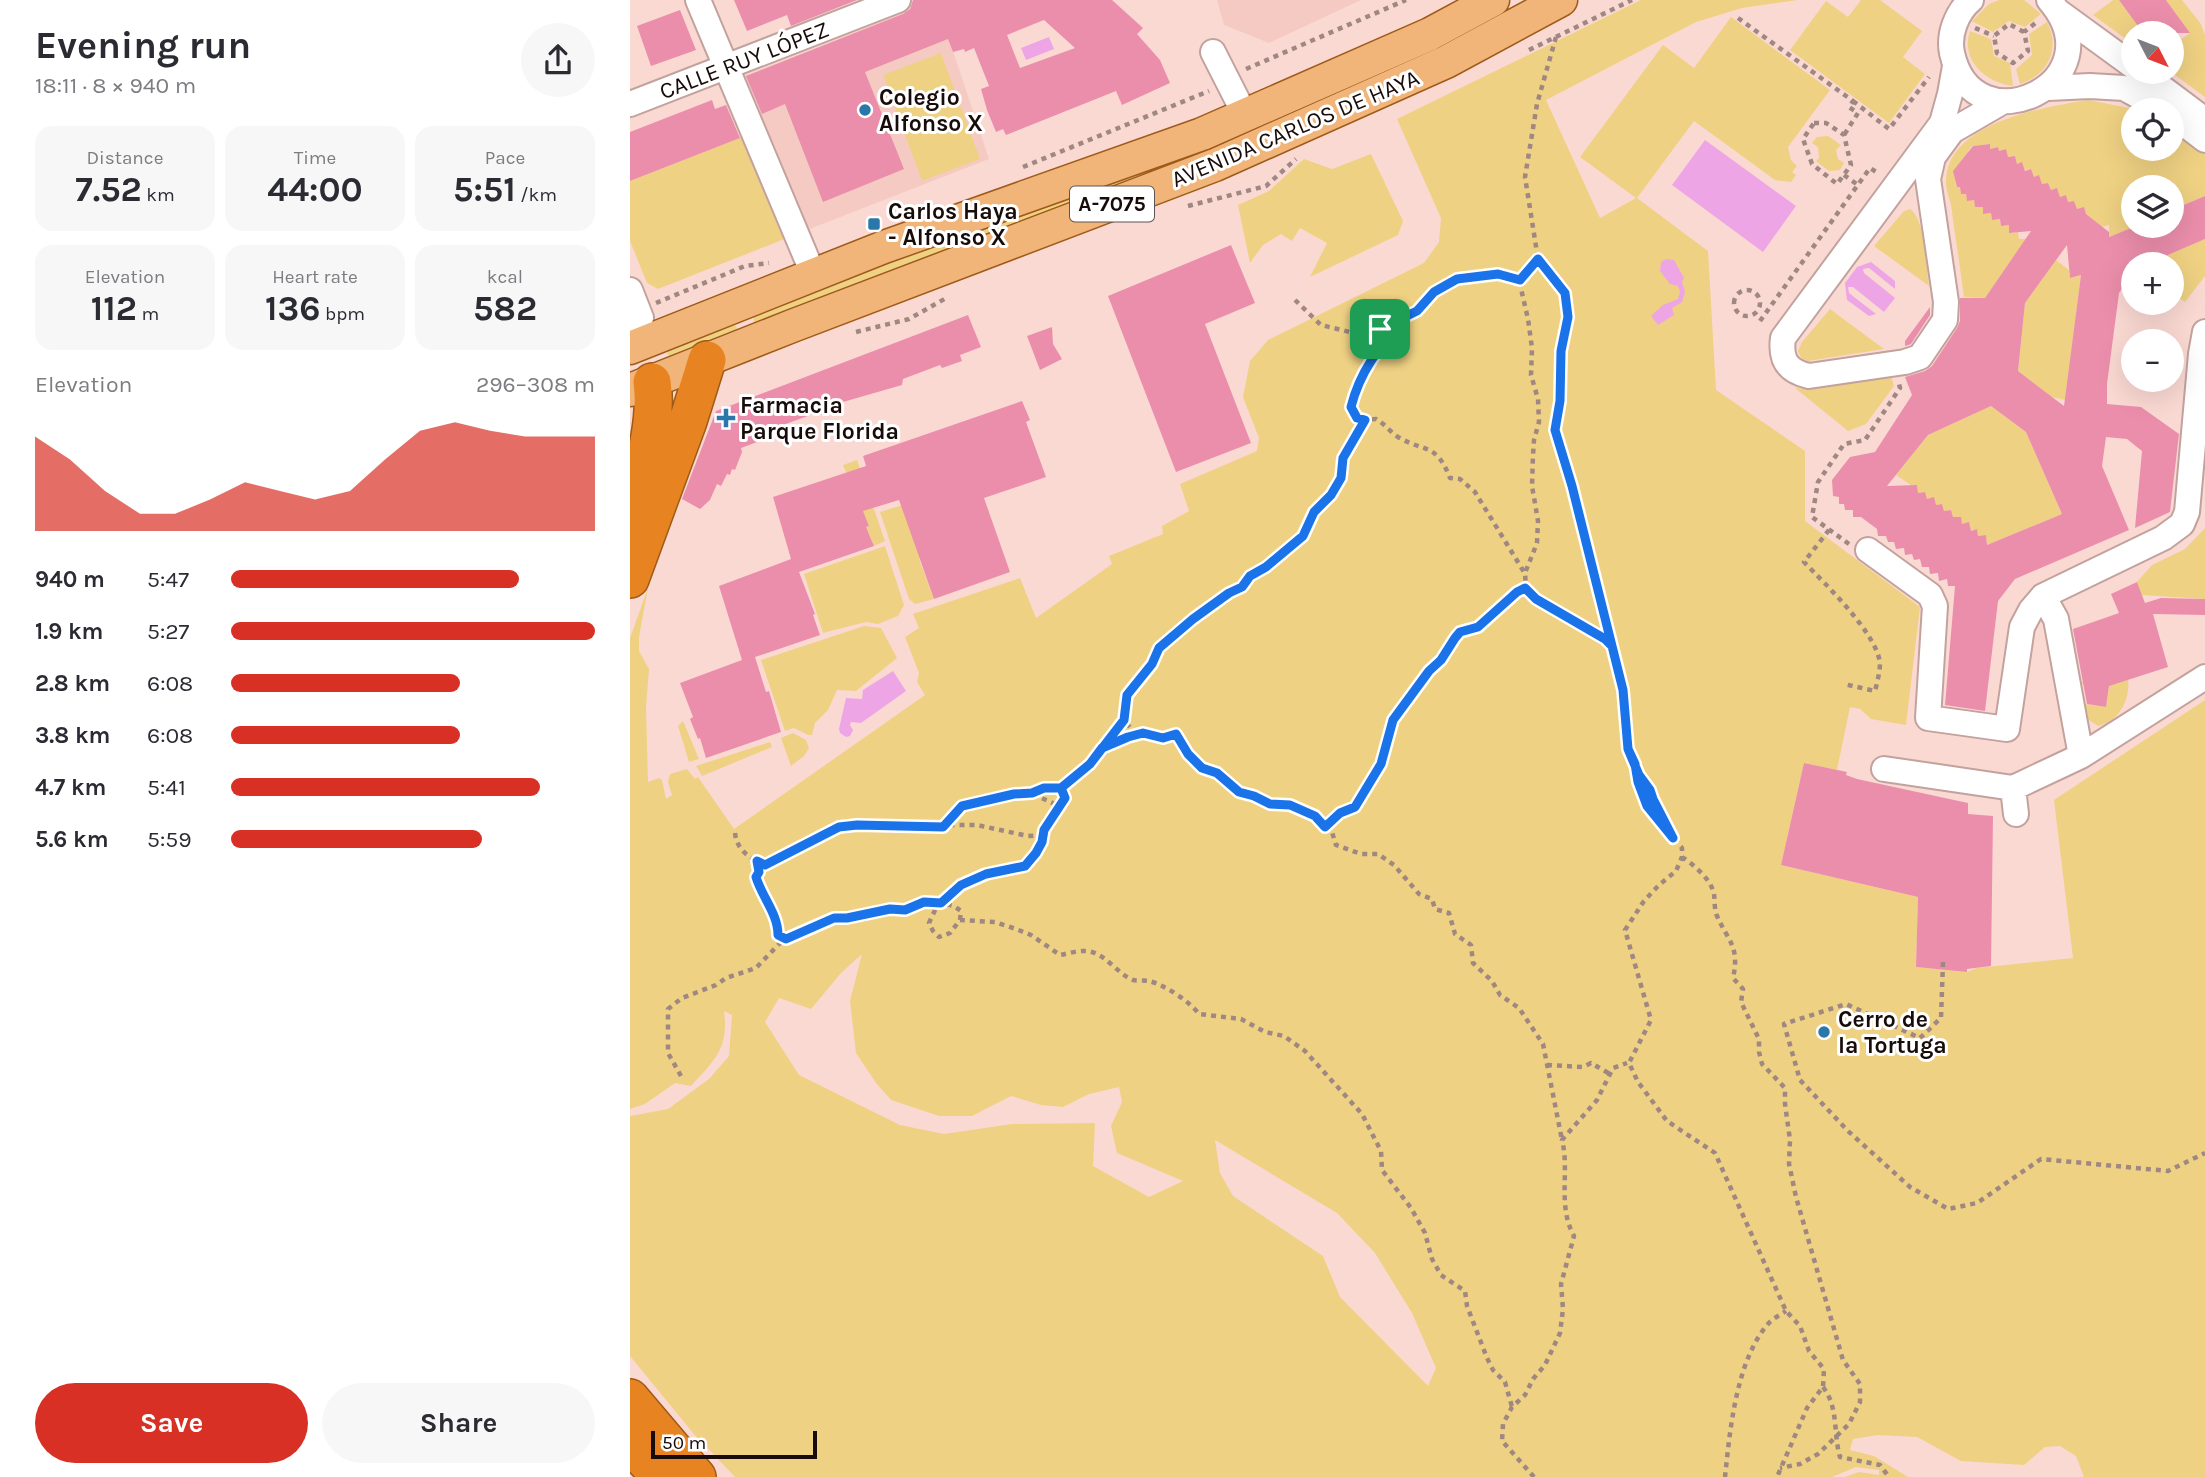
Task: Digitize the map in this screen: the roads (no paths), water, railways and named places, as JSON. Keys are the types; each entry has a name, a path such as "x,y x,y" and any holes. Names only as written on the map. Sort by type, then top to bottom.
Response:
{"highway":[{"path":"630,579 688,421 707,360"},
{"path":"630,512 652,419 654,396 641,386"},
{"path":"630,1398 697,1477"},
{"path":"630,1445 661,1477"}],"main road":[{"name":"AVENIDA CARLOS DE HAYA","path":"633,338 814,276 884,247 1140,157 1245,115 1430,34 1493,0"},
{"name":"AVENIDA CARLOS DE HAYA","path":"641,386 1215,166 1446,62 1561,0"},
{"path":"633,338 641,386"}],"street":[{"path":"698,0 814,276"},
{"name":"CALLE RUY LÓPEZ","path":"630,104 898,0"},
{"path":"1944,0 1953,48 1966,83 1982,96 2002,102"},
{"path":"1971,0 1963,7 1953,48 1942,123 1783,338 1781,353 1794,373 1809,376 1920,357 1945,320 1946,302 1928,180 1933,157 1952,131 2002,102 2026,99 2048,88 2090,86 2124,89 2141,98"},
{"path":"2055,7 2121,57"},
{"path":"2048,88 2061,72 2068,52 2067,31 2055,7"},
{"path":"1213,52 1245,115"},
{"path":"2157,84 2205,120"},
{"path":"2184,124 2205,140"},
{"path":"1894,188 1917,190 1930,199"},
{"path":"630,290 641,318 633,338"},
{"path":"1868,550 1930,595 1935,606 1928,718 2007,729 2022,627 2031,610 2043,596 2163,538 2182,524 2187,512 2205,332"},
{"path":"2043,596 2056,620 2081,756"},
{"path":"1884,769 2013,788 2081,756 2205,677"},
{"path":"2013,788 2016,814"}],"place":[{"name":"Colegio Alfonso X","path":"865,110"},
{"name":"Carlos Haya - Alfonso X","path":"874,224"},
{"name":"Farmacia Parque Florida","path":"726,418"},
{"name":"Cerro de la Tortuga","path":"1824,1032"}]}
